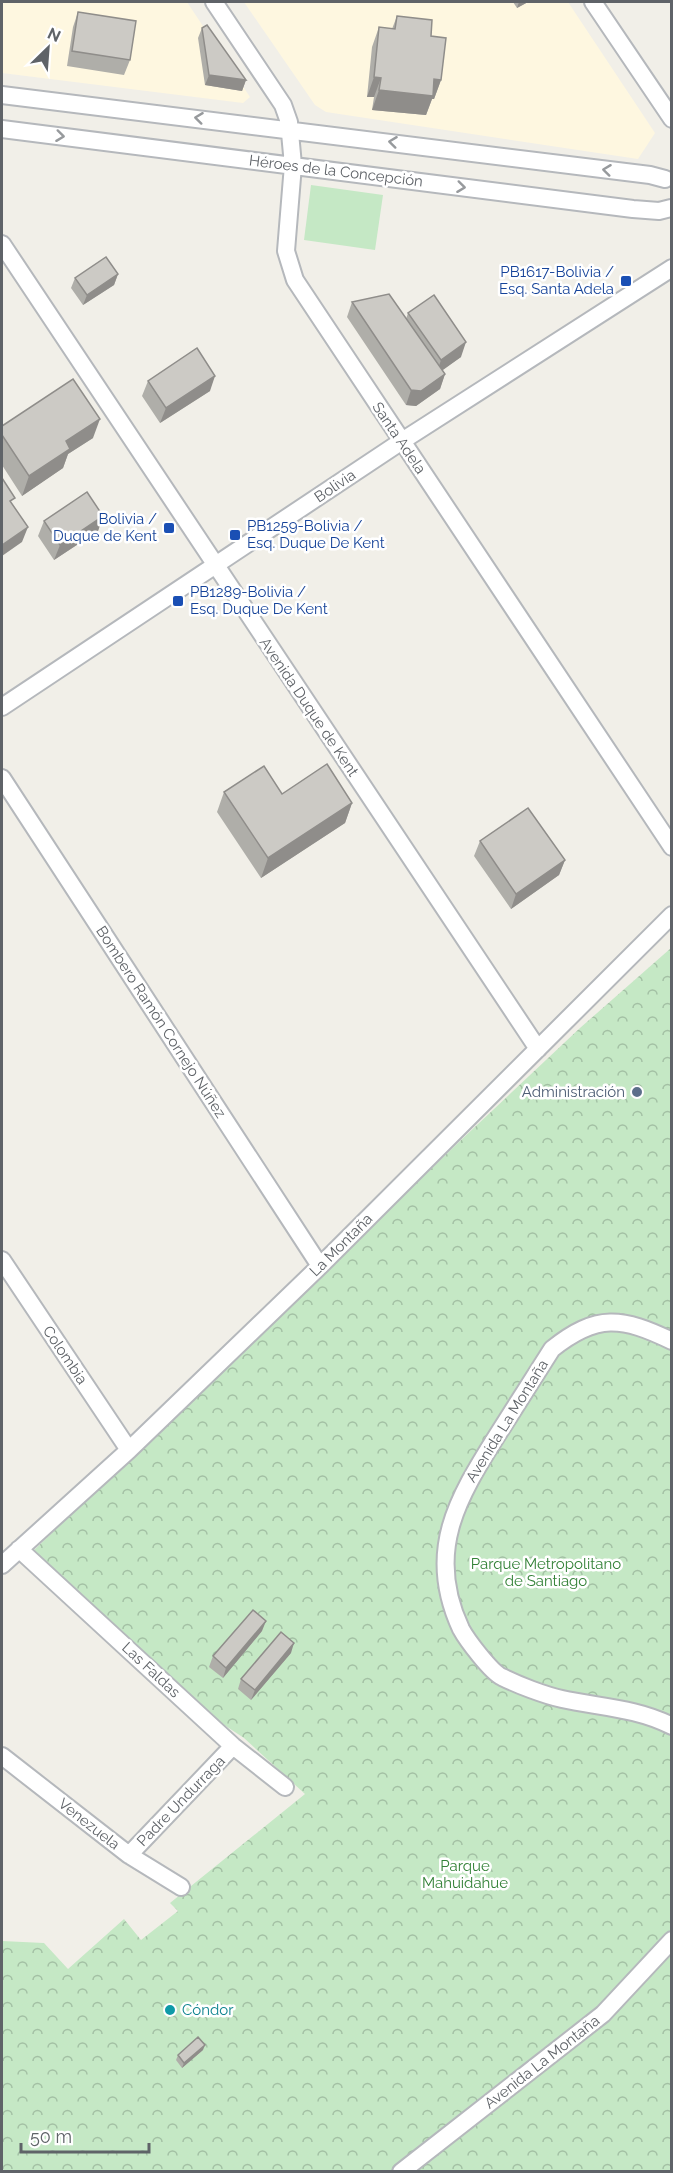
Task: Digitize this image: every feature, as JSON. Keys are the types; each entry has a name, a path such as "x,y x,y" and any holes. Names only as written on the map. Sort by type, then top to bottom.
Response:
{"street":[{"name":"Santa Adela","path":"214,2 283,105 289,129 292,165 286,240 291,271 300,288 672,847"},
{"path":"593,2 672,119"},
{"path":"2,94 650,175 668,175 663,194 671,208"},
{"name":"Héroes de la Concepción","path":"2,129 633,209 659,211 671,208"},
{"name":"Avenida Duque de Kent","path":"2,244 538,1049"},
{"name":"Bolivia","path":"2,706 402,441 672,268"},
{"name":"Bombero Ramón Cornejo Núñez","path":"2,778 320,1266"},
{"name":"La Montaña","path":"2,1565 129,1450 320,1266 672,915"},
{"name":"Colombia","path":"2,1260 129,1450"},
{"name":"Avenida La Montaña","path":"672,1341 630,1323 599,1323 572,1333 552,1349 468,1482 449,1527 444,1566 453,1611 466,1640 499,1676 559,1699 639,1712 672,1726"},
{"name":"Las Faldas","path":"19,1549 233,1746 285,1786"},
{"name":"Padre Undurraga","path":"129,1855 233,1746"},
{"name":"Venezuela","path":"2,1756 129,1855 181,1887"},
{"name":"Avenida La Montaña","path":"401,2172 603,2014 672,1940"}],"shaded area":[{"path":"2,2 187,2 250,97 243,103 2,73"},
{"path":"244,2 568,2 655,133 638,159 326,112 315,105"}],"green space":[{"path":"311,185 383,195 375,250 304,240"},
{"name":"Parque Mahuidahue","path":"671,948 671,2171 2,2172 2,1941 44,1943 68,1969 124,1919 141,1940 178,1911 170,1903 305,1794 244,1738 206,1713 31,1553 460,1141 580,1028"}],"building":[{"path":"78,12 136,21 130,60 72,51"},
{"path":"397,16 432,20 431,36 446,38 441,80 434,79 433,96 379,90 381,78 374,77 379,27 395,29"},
{"path":"207,25 246,80 209,75 202,28"},
{"path":"106,257 118,274 87,295 75,278"},
{"path":"389,294 445,374 421,391 411,390 352,302"},
{"path":"434,295 466,342 441,360 408,313"},
{"path":"197,348 215,376 166,408 148,381"},
{"path":"73,379 100,419 66,441 70,449 29,476 2,435 2,426"},
{"path":"2,478 15,498 10,501 28,527 2,545"},
{"path":"87,492 103,516 60,545 44,521"},
{"path":"327,764 352,803 268,858 224,792 264,766 282,794"},
{"path":"528,808 565,860 516,894 480,841"},
{"path":"253,1610 266,1621 226,1668 213,1656"},
{"path":"281,1632 294,1643 255,1690 241,1679"},
{"path":"198,2037 205,2045 184,2063 178,2055"}],"place":[{"name":"PB1617-Bolivia / Esq. Santa Adela","path":"626,281"},
{"name":"Bolivia / Duque de Kent","path":"169,528"},
{"name":"PB1259-Bolivia / Esq. Duque De Kent","path":"235,535"},
{"name":"PB1289-Bolivia / Esq. Duque De Kent","path":"178,601"},
{"name":"Administración","path":"637,1092"},
{"name":"Cóndor","path":"170,2010"}],"park label":[{"name":"Parque Metropolitano de Santiago","path":"546,1572"}]}
